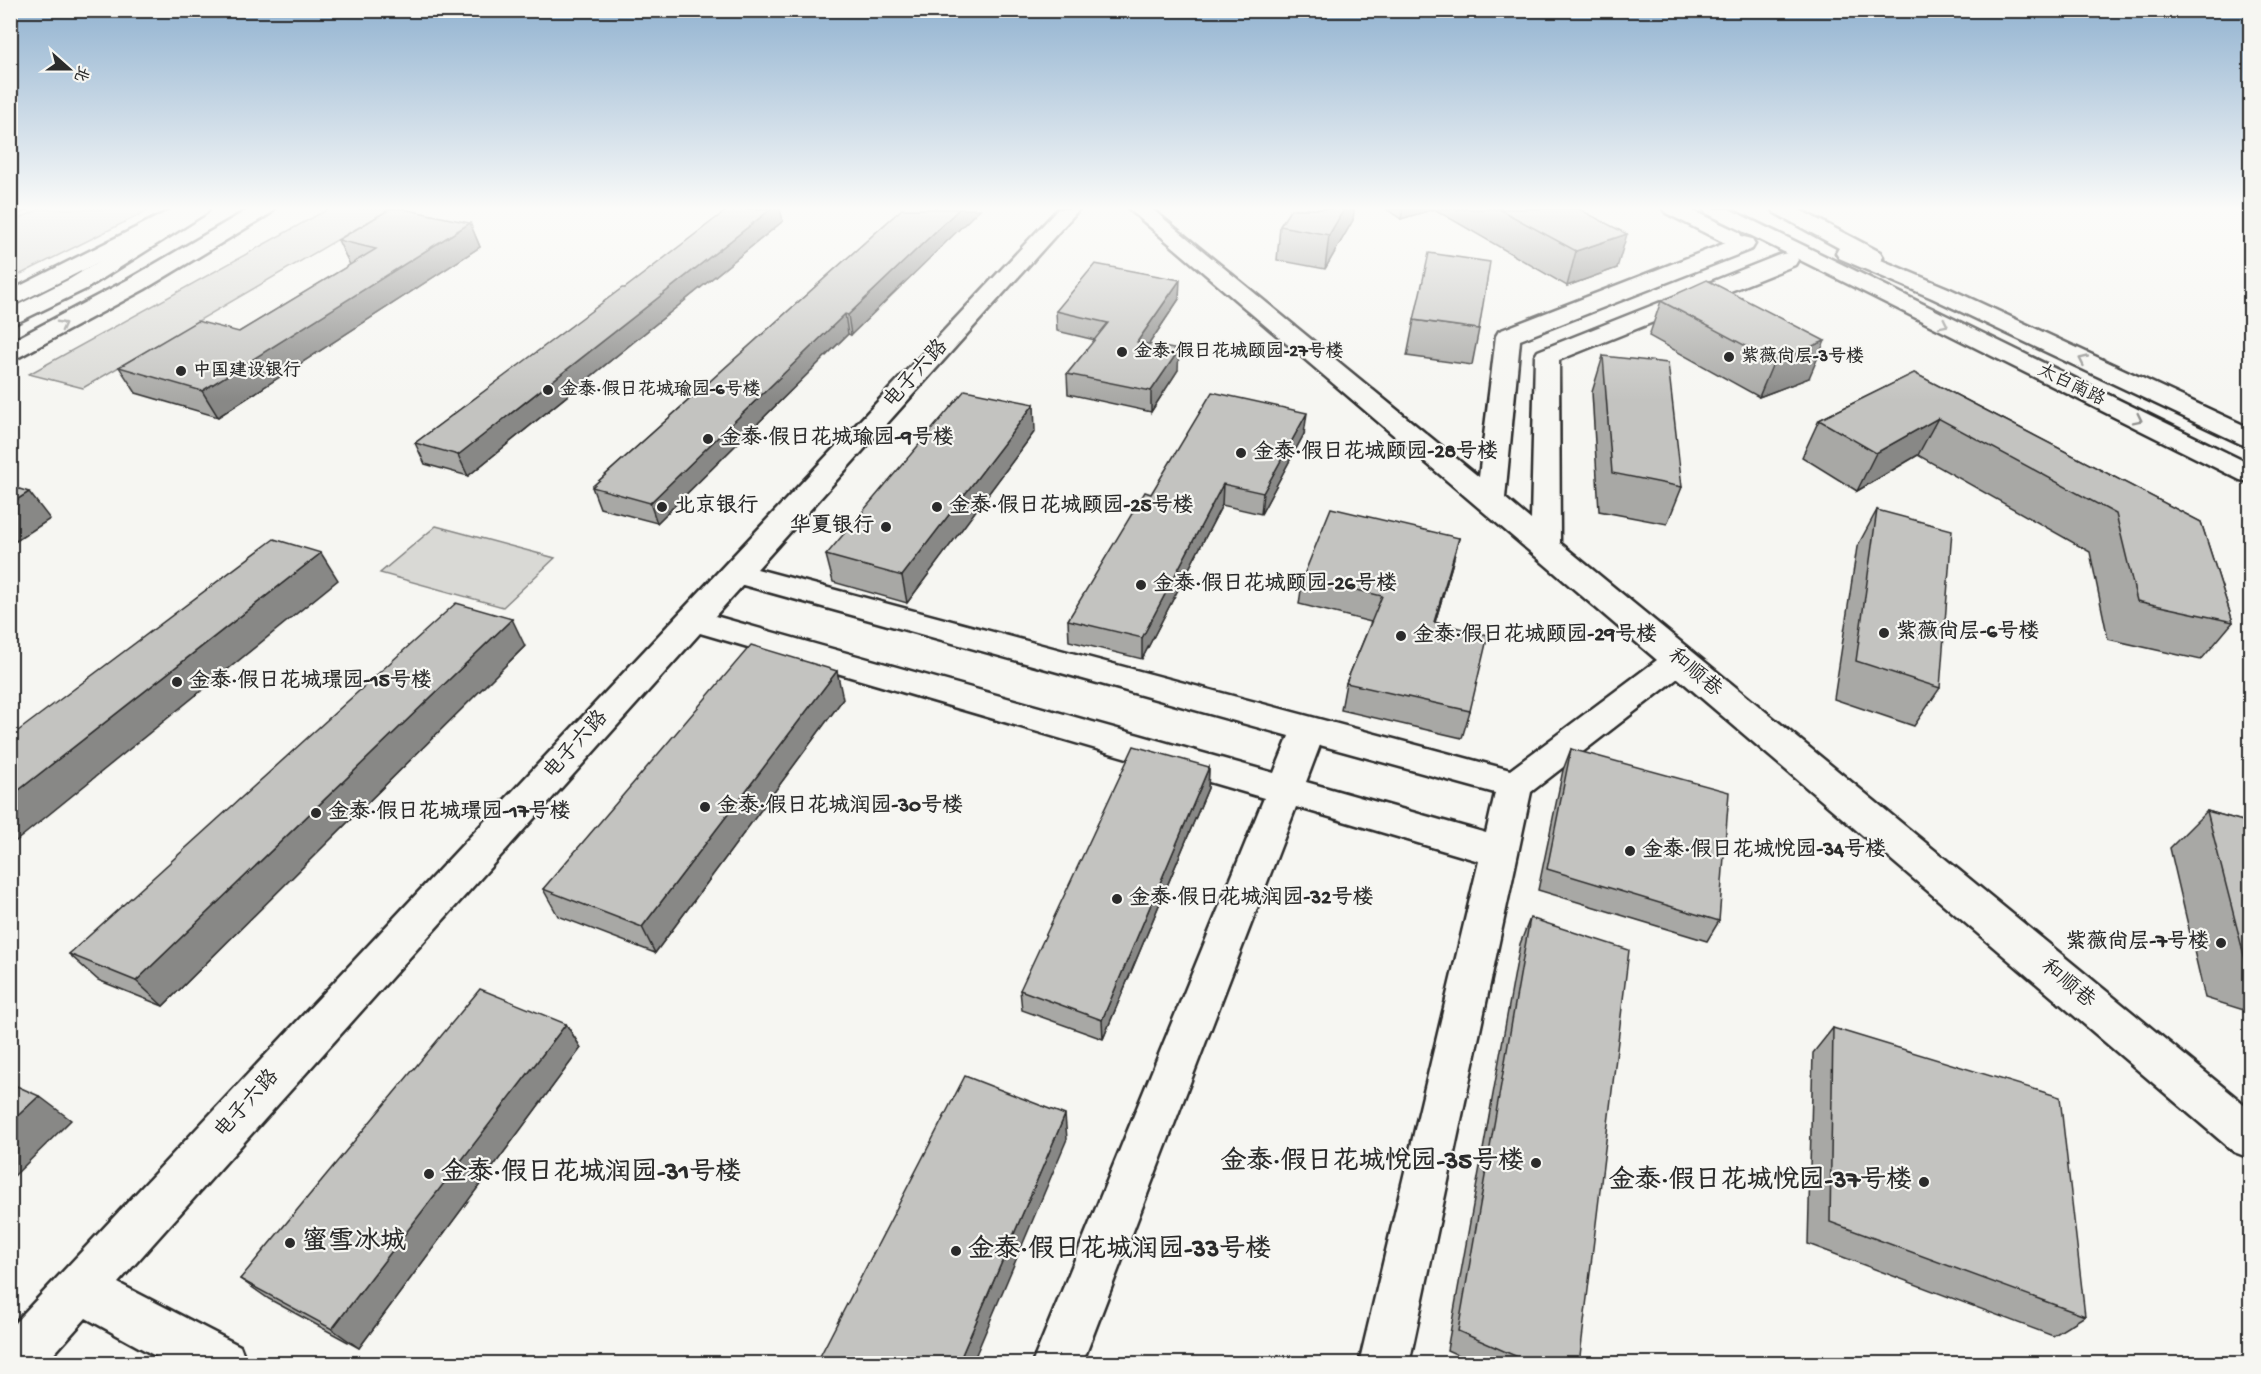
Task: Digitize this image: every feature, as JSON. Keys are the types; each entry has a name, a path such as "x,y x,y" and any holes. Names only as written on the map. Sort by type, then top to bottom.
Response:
{"street":[{"path":"10,300 63,273"},
{"path":"78,284 96,273"},
{"path":"10,319 99,273"},
{"path":"137,284 155,273"},
{"path":"10,352 159,273"},
{"name":"电子六路","path":"11,1364 1010,273"},
{"name":"和顺巷","path":"1216,273 2250,1137"},
{"path":"1490,503 1508,336 1669,273"},
{"path":"1545,550 1547,356 1754,273"},
{"name":"太白南路","path":"1823,273 1892,298"},
{"name":"太白南路","path":"1847,273 1892,298 2250,474"},
{"name":"太白南路","path":"1890,273 1940,293"},
{"name":"太白南路","path":"1903,273 1940,293 2250,438"},
{"path":"735,573 1515,785"},
{"path":"692,620 1501,852"},
{"path":"1384,1364 1515,785 1678,661"},
{"path":"1057,1364 1309,729"},
{"path":"80,1289 222,1364"}],"shaded area":[{"path":"11,273 23,273 11,279"},
{"path":"212,273 280,273 83,388 29,374"},
{"path":"436,526 555,558 503,607 380,573"}],"building":[{"path":"336,273 390,273 202,391 119,367 197,321 239,332"},
{"path":"644,273 689,273 458,455 415,443 622,288"},
{"path":"830,273 892,273 848,315 845,314 650,503 592,487"},
{"name":"金泰·假日花城颐园-27号楼","path":"1087,273 1143,273 1180,280 1137,342 1179,350 1151,391 1067,374 1108,323 1056,311"},
{"path":"1424,273 1488,273 1479,329 1414,320"},
{"path":"1707,280 1825,341 1774,361 1661,301"},
{"path":"1603,356 1668,363 1682,487 1612,473"},
{"path":"1914,373 2201,522 2233,622 2137,601 2116,514 1938,418 1876,453 1819,420"},
{"name":"金泰·假日花城颐园-25号楼","path":"965,390 1034,404 902,576 826,555"},
{"path":"1212,392 1307,413 1263,493 1223,484 1142,638 1068,620 1145,492 1151,494"},
{"path":"10,486 29,492 10,504"},
{"name":"金泰·假日花城颐园-29号楼","path":"1331,508 1459,538 1434,622 1488,635 1470,711 1346,683 1382,596 1303,577"},
{"path":"1877,510 1952,530 1940,688 1856,661"},
{"path":"274,539 321,553 10,797 10,737"},
{"path":"456,603 512,619 136,981 69,954"},
{"name":"金泰·假日花城润园-30号楼","path":"751,645 837,671 642,927 543,889"},
{"name":"金泰·假日花城润园-32号楼","path":"1134,746 1209,767 1102,1020 1020,990"},
{"name":"金泰·假日花城悦园-34号楼","path":"1571,749 1729,792 1719,921 1547,869"},
{"path":"2207,811 2250,823 2250,964 2246,963"},
{"name":"金泰·假日花城悦园-35号楼","path":"1530,918 1629,950 1579,1364 1534,1364 1458,1331"},
{"name":"金泰·假日花城润园-31号楼","path":"480,989 566,1024 332,1329 240,1279"},
{"name":"金泰·假日花城悦园-37号楼","path":"1833,1028 2060,1097 2085,1316 1830,1222"},
{"name":"金泰·假日花城润园-33号楼","path":"965,1076 1065,1115 958,1364 816,1364"},
{"path":"10,1083 39,1096 10,1123"}],"place":[{"name":"金泰·假日花城颐园-27号楼","path":"1122,352"},
{"name":"紫薇尚层-3号楼","path":"1729,357"},
{"name":"中国建设银行","path":"181,371"},
{"name":"金泰·假日花城瑜园-6号楼","path":"548,390"},
{"name":"金泰·假日花城瑜园-9号楼","path":"708,439"},
{"name":"金泰·假日花城颐园-28号楼","path":"1241,453"},
{"name":"北京银行","path":"662,507"},
{"name":"金泰·假日花城颐园-25号楼","path":"937,507"},
{"name":"华夏银行","path":"886,527"},
{"name":"金泰·假日花城颐园-26号楼","path":"1141,585"},
{"name":"紫薇尚层-6号楼","path":"1884,633"},
{"name":"金泰·假日花城颐园-29号楼","path":"1401,636"},
{"name":"金泰·假日花城璟园-15号楼","path":"177,682"},
{"name":"金泰·假日花城润园-30号楼","path":"705,807"},
{"name":"金泰·假日花城璟园-17号楼","path":"316,813"},
{"name":"金泰·假日花城悦园-34号楼","path":"1630,851"},
{"name":"金泰·假日花城润园-32号楼","path":"1117,899"},
{"name":"紫薇尚层-7号楼","path":"2221,943"},
{"name":"金泰·假日花城悦园-35号楼","path":"1536,1163"},
{"name":"金泰·假日花城润园-31号楼","path":"429,1174"},
{"name":"金泰·假日花城悦园-37号楼","path":"1924,1182"},
{"name":"蜜雪冰城","path":"290,1243"},
{"name":"金泰·假日花城润园-33号楼","path":"956,1251"}]}
